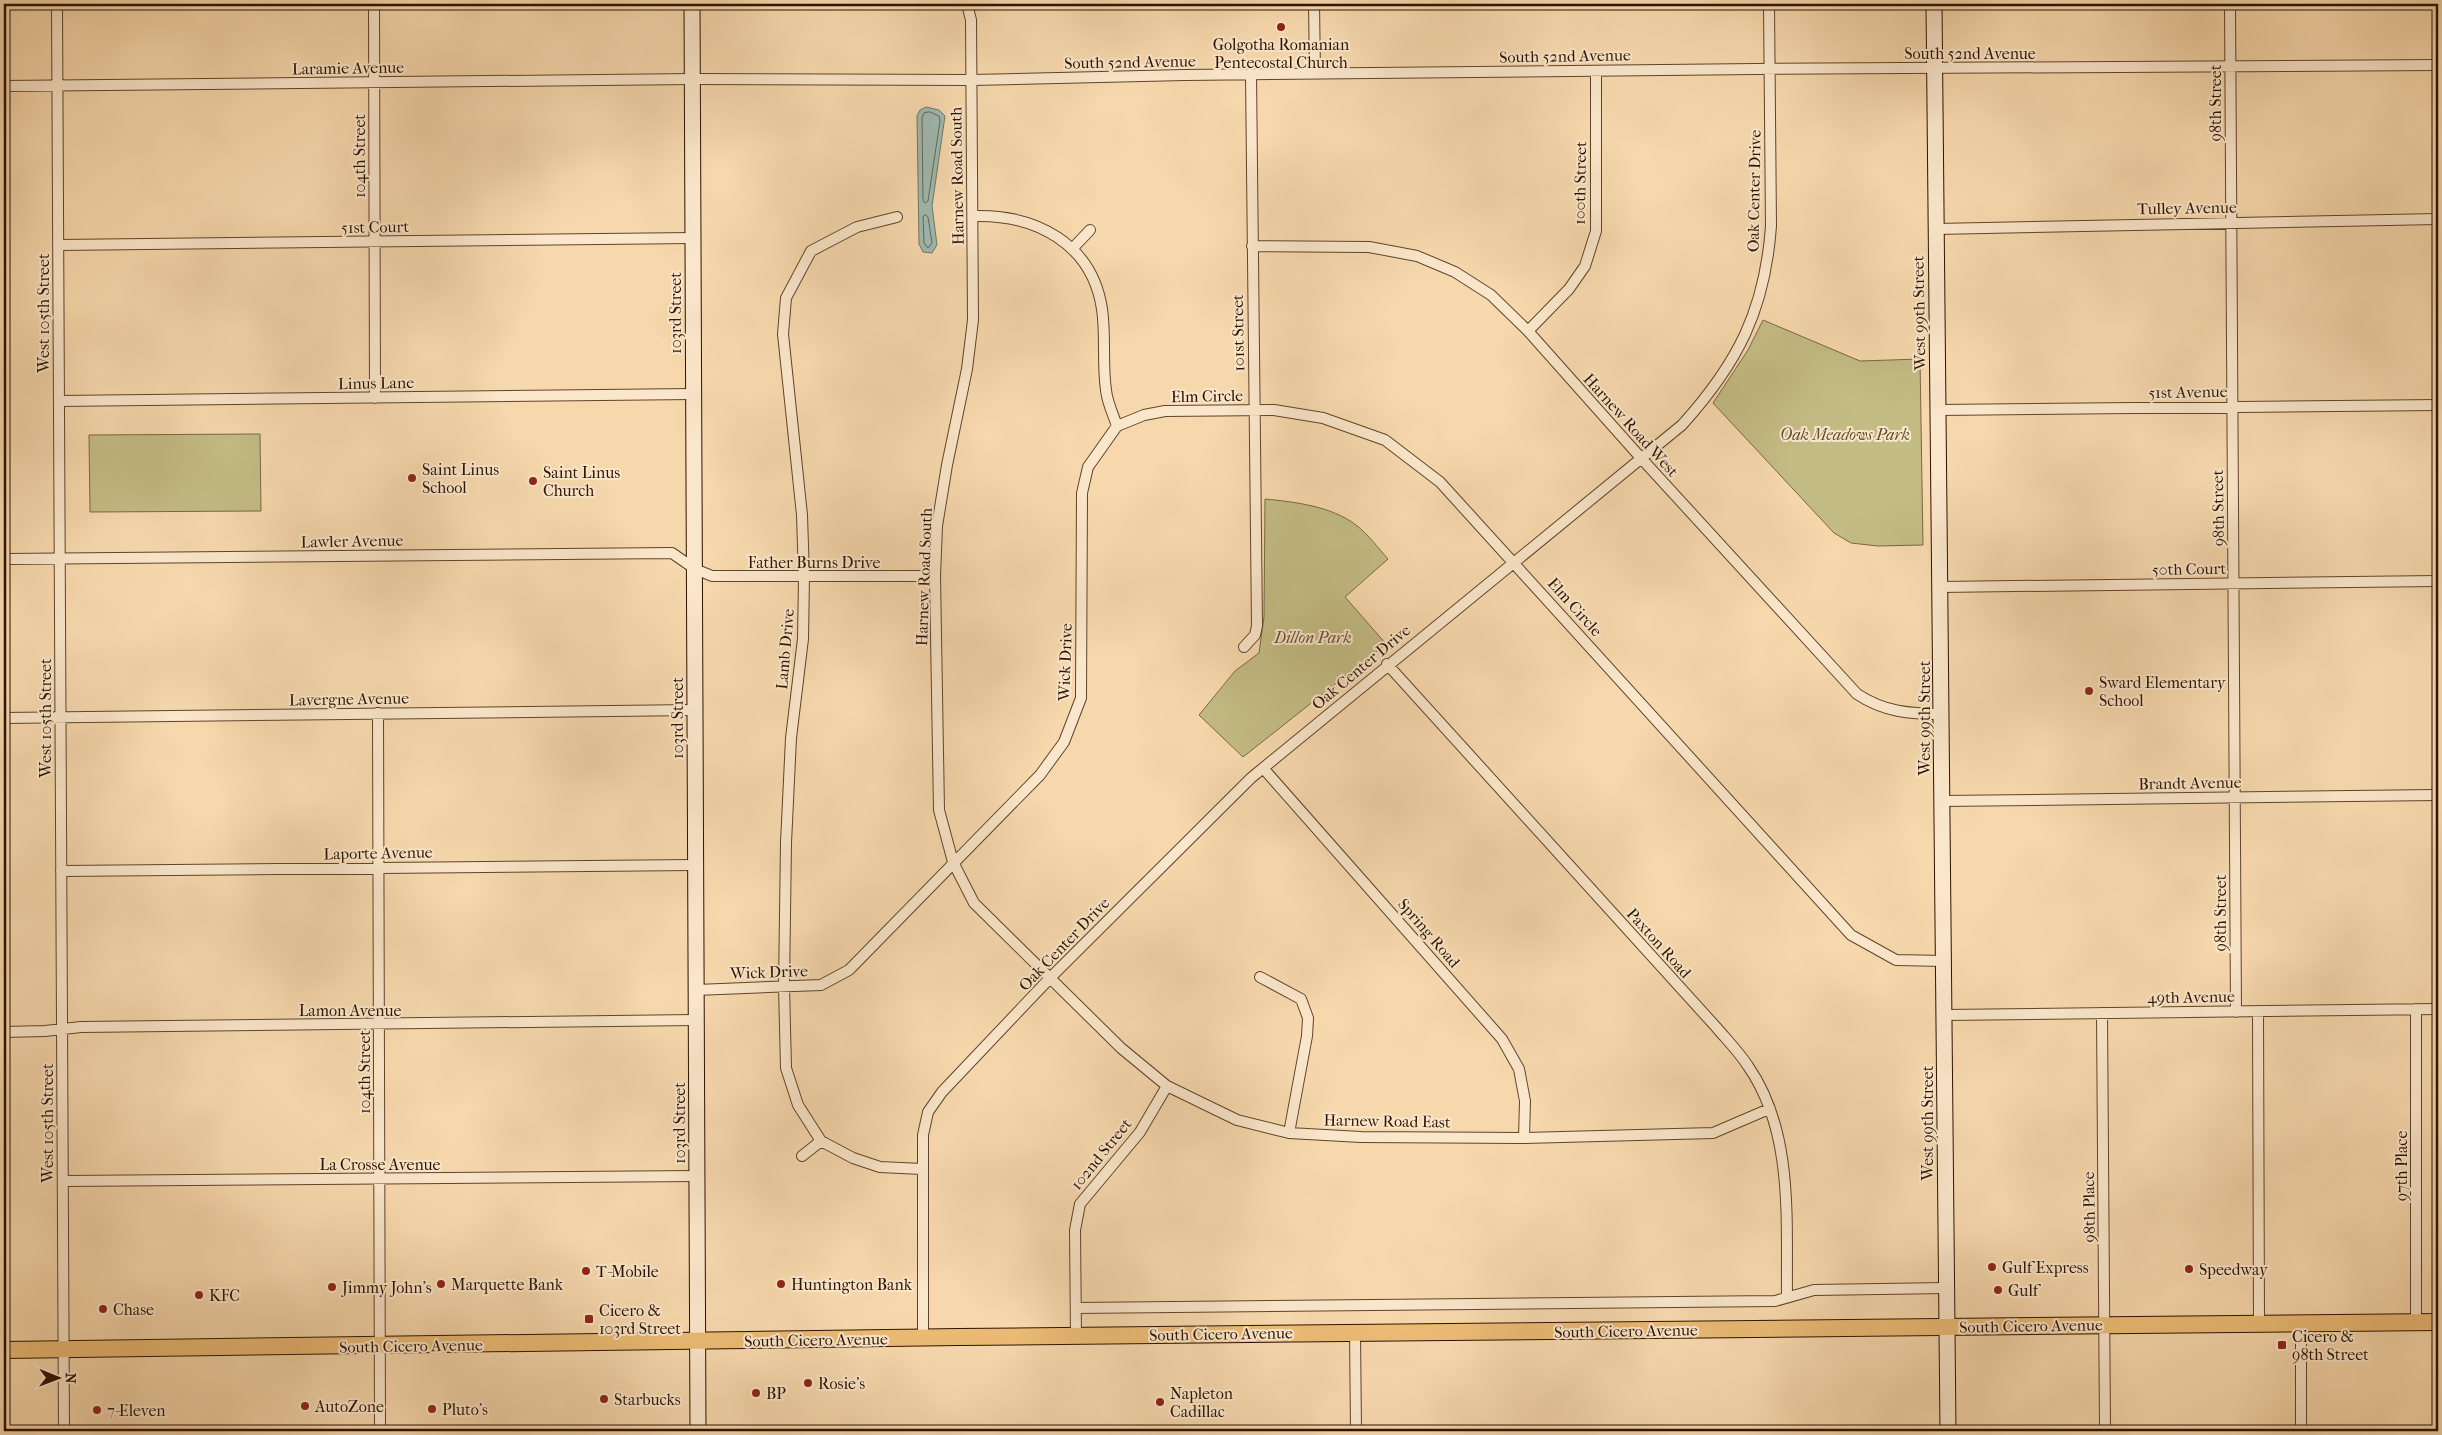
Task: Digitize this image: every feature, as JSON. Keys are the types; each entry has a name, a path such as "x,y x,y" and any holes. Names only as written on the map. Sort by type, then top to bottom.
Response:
{"main road":[{"name":"103rd Street","path":"692,4 698,1431"},
{"name":"West 99th Street","path":"1934,4 1948,1431"},
{"name":"South Cicero Avenue","path":"4,1350 1076,1336 2438,1322"}],"street":[{"name":"West 105th Street","path":"57,4 64,1431"},
{"name":"104th Street","path":"374,4 375,398"},
{"path":"967,4 970,20 971,80"},
{"path":"1314,4 1315,74"},
{"name":"Oak Center Drive","path":"923,1338 923,1135 928,1112 942,1092 1050,978 1205,822 1264,768 1388,664 1682,425 1711,393 1738,350 1756,309 1769,255 1771,226 1769,4"},
{"name":"98th Street","path":"2230,4 2236,1012"},
{"name":"South 52nd Avenue","path":"693,79 971,80 1770,69 2438,65"},
{"name":"100th Street","path":"1528,331 1569,289 1586,266 1596,231 1596,71"},
{"name":"101st Street","path":"1244,647 1255,635 1257,626 1250,75"},
{"name":"Laramie Avenue","path":"4,86 693,79"},
{"name":"Harnew Road South","path":"971,80 973,320 967,369 946,465 938,517 936,576 939,810 953,862 974,903 1050,978"},
{"path":"973,216 1004,217 1020,220 1044,229 1073,248 1088,272 1099,297 1103,325 1106,392 1117,426"},
{"name":"Lamb Drive","path":"897,217 857,227 811,250 786,298 783,334 802,515 804,578 803,639 791,738 786,843 784,986 786,1068 798,1105 821,1141 853,1158 880,1167 922,1169"},
{"name":"Tulley Avenue","path":"1936,229 2438,219"},
{"path":"1073,248 1090,230"},
{"name":"51st Court","path":"58,245 693,238"},
{"name":"Harnew Road West","path":"1252,246 1369,247 1416,256 1455,272 1491,294 1528,331 1640,458 1857,694 1868,702 1890,711 1942,714"},
{"name":"Linus Lane","path":"59,401 693,394"},
{"name":"51st Avenue","path":"1938,410 2438,405"},
{"name":"Elm Circle","path":"1117,426 1164,411 1274,410 1323,418 1385,440 1440,482 1851,935 1896,960 1944,961"},
{"name":"Wick Drive","path":"696,990 821,985 849,970 1040,775 1052,760 1071,729 1081,698 1082,493 1088,467 1117,426"},
{"name":"Lawler Avenue","path":"4,559 672,553 695,570"},
{"name":"Father Burns Drive","path":"695,570 712,576 804,578 936,576"},
{"name":"50th Court","path":"1940,588 2438,581"},
{"name":"Paxton Road","path":"1388,664 1716,1027 1748,1066 1769,1109 1782,1157 1786,1196 1787,1297"},
{"name":"Lavergne Avenue","path":"4,718 695,710"},
{"name":"104th Street","path":"378,713 380,1431"},
{"name":"Spring Road","path":"1264,768 1502,1039 1519,1069 1525,1101 1524,1138"},
{"name":"Brandt Avenue","path":"1941,801 2438,795"},
{"name":"Laporte Avenue","path":"61,871 695,865"},
{"path":"1260,977 1301,999 1308,1018 1307,1036 1289,1132"},
{"name":"Harnew Road East","path":"1050,978 1121,1048 1167,1086 1238,1120 1289,1132 1361,1137 1524,1138 1713,1133 1769,1109"},
{"name":"97th Place","path":"2416,1009 2416,1322"},
{"name":"49th Avenue","path":"1944,1015 2438,1009"},
{"path":"2258,1011 2259,1324"},
{"name":"98th Place","path":"2102,1013 2105,1431"},
{"name":"Lamon Avenue","path":"4,1032 45,1031 81,1026 378,1025 696,1020"},
{"name":"102nd Street","path":"1076,1336 1075,1230 1080,1204 1140,1132 1167,1086"},
{"path":"802,1156 821,1141"},
{"name":"La Crosse Avenue","path":"63,1181 697,1176"},
{"name":"South Cicero Avenue","path":"1076,1308 1775,1301 1814,1290 1946,1288"},
{"path":"2301,1324 2301,1431"},
{"path":"1355,1333 1356,1431"}],"green space":[{"name":"Oak Meadows Park","path":"1763,320 1860,361 1920,359 1923,545 1878,546 1851,543 1834,533 1713,403 1748,350"},
{"path":"260,434 261,511 90,512 89,435"},
{"name":"Dillon Park","path":"1265,499 1312,506 1335,513 1356,525 1388,559 1345,597 1386,644 1243,757 1199,715 1235,671 1259,653 1264,617"}],"water":[{"path":"926,107 939,110 945,116 932,206 937,245 932,253 923,252 919,244 917,116 920,110"}],"place":[{"name":"Golgotha Romanian Pentecostal Church","path":"1281,27"},
{"name":"Saint Linus School","path":"412,478"},
{"name":"Saint Linus Church","path":"533,481"},
{"name":"Sward Elementary School","path":"2089,691"},
{"name":"Gulf Express","path":"1992,1267"},
{"name":"Speedway","path":"2189,1269"},
{"name":"T-Mobile","path":"586,1271"},
{"name":"Marquette Bank","path":"441,1284"},
{"name":"Huntington Bank","path":"781,1284"},
{"name":"Jimmy John's","path":"332,1287"},
{"name":"Gulf","path":"1998,1290"},
{"name":"KFC","path":"199,1295"},
{"name":"Chase","path":"103,1309"},
{"name":"Cicero & 103rd Street","path":"589,1319"},
{"name":"Cicero & 98th Street","path":"2282,1345"},
{"name":"Rosie's","path":"808,1383"},
{"name":"BP","path":"756,1393"},
{"name":"Starbucks","path":"604,1399"},
{"name":"Napleton Cadillac","path":"1160,1402"},
{"name":"AutoZone","path":"305,1406"},
{"name":"Pluto's","path":"432,1409"},
{"name":"7-Eleven","path":"97,1410"}]}
